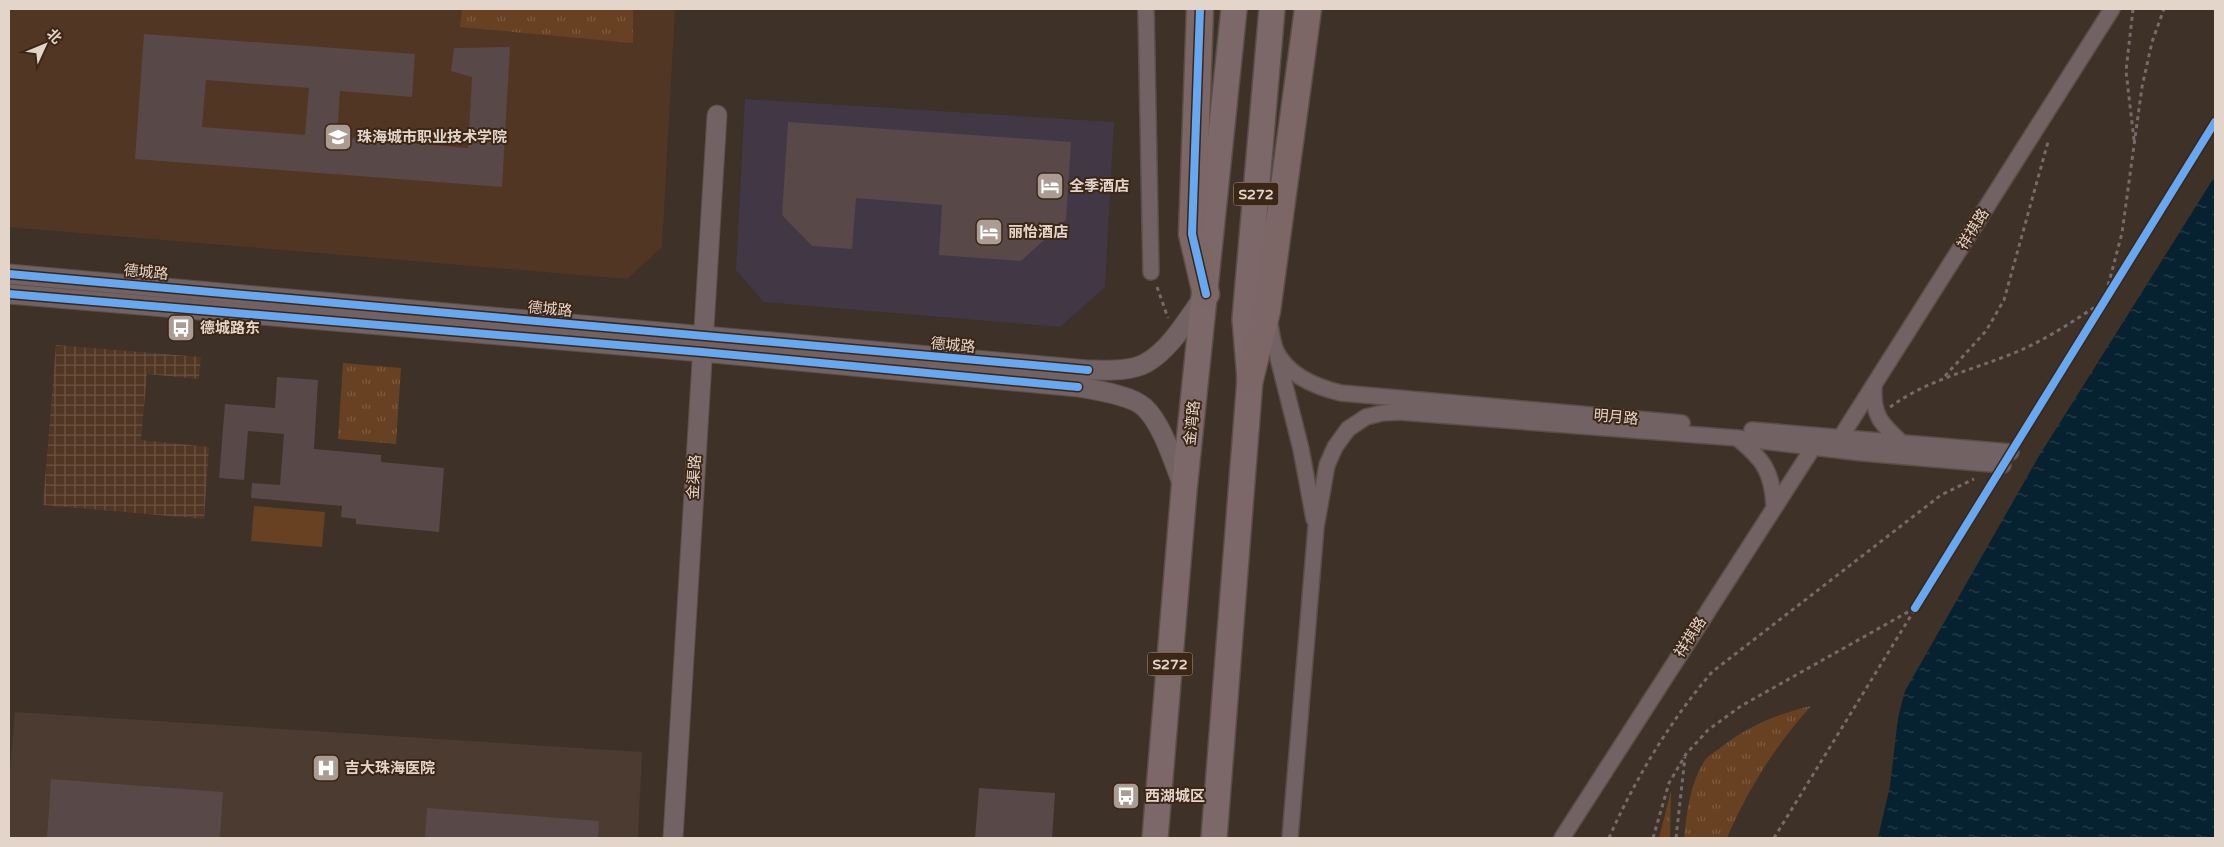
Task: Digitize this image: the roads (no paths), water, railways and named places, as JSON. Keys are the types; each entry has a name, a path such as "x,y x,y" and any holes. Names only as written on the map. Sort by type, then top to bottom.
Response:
{"highway":[{"path":"1200,9 1192,234 1206,294"},
{"path":"1250,379 1267,311 1308,9"}],"main road":[{"name":"金湾路","path":"1155,838 1184,490 1206,294 1234,9"},
{"name":"S272","path":"1214,838 1250,379 1245,318 1272,9"}],"street":[{"path":"1146,9 1151,272"},
{"name":"祥祺路","path":"1838,443 2112,9"},
{"name":"金渠路","path":"673,838 717,116"},
{"name":"德城路","path":"9,274 702,344 1078,386 1112,393 1143,406 1164,436 1184,490"},
{"name":"德城路","path":"9,294 1088,370 1123,369 1146,363 1175,336 1206,294"},
{"name":"明月路","path":"1267,311 1276,350 1290,369 1306,381 1341,393 1838,443 1902,443 2011,452"},
{"path":"1276,350 1301,449 1316,527 1290,838"},
{"path":"1874,386 1873,402 1878,417 1886,428 1902,443"},
{"name":"明月路","path":"1316,527 1327,465 1335,447 1348,429 1366,417 1382,413 1399,412 1737,438 1817,441"},
{"path":"1737,438 1756,453 1767,469 1773,487 1774,505"},
{"name":"祥祺路","path":"1562,838 1774,505 1817,441"},
{"name":"明月路","path":"1838,443 1862,453 2003,465"}],"water":[{"path":"2215,176 2215,838 1878,838 1890,786 1898,718 1905,691 2039,456"}],"place":[{"name":"珠海城市职业技术学院","path":"338,137"},
{"name":"全季酒店","path":"1050,186"},
{"name":"丽怡酒店","path":"989,232"},
{"name":"德城路东","path":"181,328"},
{"name":"吉大珠海医院","path":"326,768"},
{"name":"西湖城区","path":"1126,796"}]}
